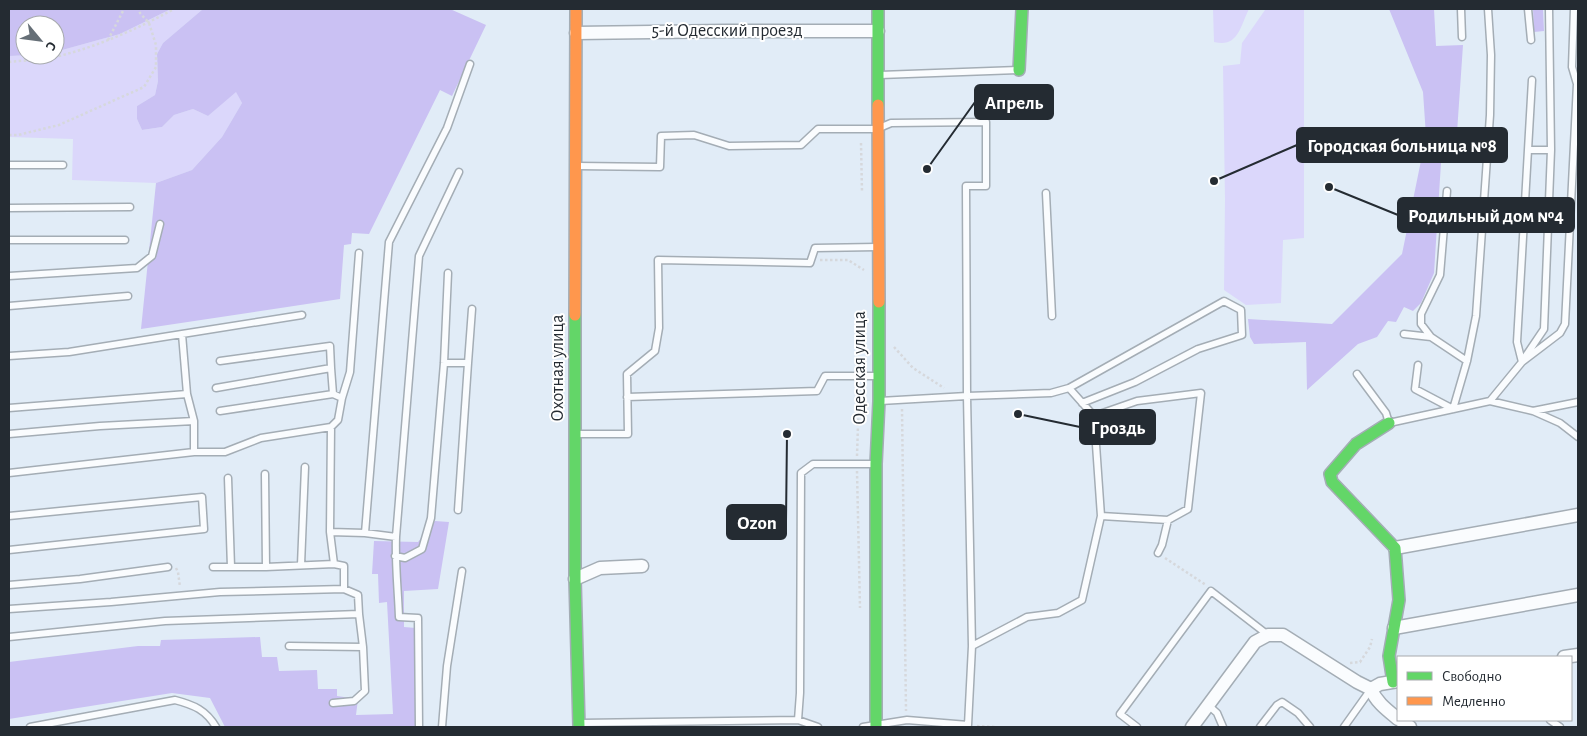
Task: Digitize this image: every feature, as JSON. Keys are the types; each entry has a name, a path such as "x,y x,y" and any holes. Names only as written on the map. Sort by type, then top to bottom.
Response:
{"street":[{"name":"Охотная улица","path":"576,9 575,434 579,725"},
{"name":"Одесская улица","path":"876,727 876,464 879,402 878,185 882,147 877,129 878,9"},
{"path":"1019,70 1022,9"},
{"name":"5-й Одесский проезд","path":"576,33 878,31"},
{"path":"1371,689 1380,684 1396,681 1389,656 1399,600 1395,548 1332,482 1330,474 1356,444 1389,423"},
{"path":"1395,548 1578,515"},
{"path":"576,579 600,568 642,566"},
{"path":"1394,628 1578,595"},
{"path":"1192,727 1254,642 1268,635 1283,635 1371,689 1375,698 1386,710 1397,718"}],"lane":[{"path":"1461,9 1462,37"},
{"path":"1453,409 1467,361 1476,316 1490,115 1491,55 1488,9"},
{"path":"1528,9 1531,40"},
{"path":"1490,401 1522,362 1544,330 1551,150 1549,9"},
{"path":"1522,362 1560,332 1565,324 1577,84 1572,66 1574,9"},
{"path":"365,532 389,242 447,128 470,64"},
{"path":"878,75 1019,70"},
{"path":"1522,362 1517,342 1532,80"},
{"path":"576,166 660,167 661,136 694,136 728,146 801,145 818,129 877,129 891,123 986,122 986,186 966,186 967,396 972,646 968,725 906,720 876,727 863,727"},
{"path":"1528,150 1551,150"},
{"path":"9,165 63,165"},
{"path":"878,185 885,176 886,169"},
{"path":"419,727 418,618 399,617 395,556 396,537 419,256 459,172"},
{"path":"1447,191 1440,275 1420,314 1421,324 1431,337 1467,361"},
{"path":"1046,193 1052,316"},
{"path":"9,208 130,207"},
{"path":"9,276 137,268 152,256 160,224"},
{"path":"9,240 126,240"},
{"path":"575,434 628,434 627,374 655,351 659,328 658,260 810,263 815,248 878,247"},
{"path":"9,473 194,452 225,452 260,438 331,427 338,420 350,372 359,253"},
{"path":"395,556 404,558 422,550 431,518 444,363 448,273"},
{"path":"9,306 128,296"},
{"path":"879,402 1052,393 1069,388 1224,301 1241,310 1242,335 1198,348 1135,382 1082,403"},
{"path":"458,510 472,309"},
{"path":"9,356 69,352 302,315"},
{"path":"182,334 187,394 194,420 194,452"},
{"path":"1404,334 1431,337"},
{"path":"220,361 330,346 333,394"},
{"path":"444,363 468,363"},
{"path":"1418,365 1415,389 1453,409"},
{"path":"216,388 331,368"},
{"path":"1357,374 1386,413 1389,423 1490,401 1533,411 1560,423 1578,437"},
{"path":"627,397 817,391 825,376 878,376"},
{"path":"972,646 1027,617 1058,613 1082,600 1101,516 1094,416 1069,388"},
{"path":"1094,416 1137,402 1201,393 1188,509 1168,520 1101,516"},
{"path":"9,408 187,394"},
{"path":"220,411 333,394 342,398"},
{"path":"1533,411 1578,402"},
{"path":"9,434 194,420"},
{"path":"331,427 330,532 334,564"},
{"path":"798,720 800,693 801,473 813,464 876,464"},
{"path":"301,565 305,467"},
{"path":"265,474 266,568"},
{"path":"228,478 232,567"},
{"path":"9,516 202,498 204,529 9,550"},
{"path":"1158,553 1162,545 1168,520"},
{"path":"330,532 365,532 396,537"},
{"path":"213,567 266,568 334,564 344,566 344,589"},
{"path":"9,585 80,579 168,567"},
{"path":"442,727 447,666 462,571"},
{"path":"9,609 220,592 344,589 358,595 365,690 354,702 333,703"},
{"path":"1138,727 1120,714 1211,591 1268,635"},
{"path":"9,637 165,620 359,614"},
{"path":"289,646 363,647"},
{"path":"1344,727 1371,689"},
{"path":"30,727 175,700 198,707 207,714 216,727"},
{"path":"1260,727 1277,705 1282,702 1298,713 1310,727"},
{"path":"1208,705 1217,713 1223,727"},
{"path":"579,725 798,720 818,727"}],"path":[{"path":"108,40 124,9"},
{"path":"9,135 18,135 59,125 144,88 156,67 156,45 149,23 140,13 139,9"},
{"path":"9,62 61,56 108,40 149,23 174,9"},
{"path":"861,143 863,199"},
{"path":"811,260 848,260 865,271 864,247"},
{"path":"890,342 913,368 958,397"},
{"path":"860,608 857,464 858,395 862,376"},
{"path":"902,400 906,720"},
{"path":"1158,553 1204,582"},
{"path":"168,567 176,568 178,572 180,596"},
{"path":"1347,661 1352,664 1360,662 1372,639"},
{"path":"968,725 996,727"}],"shaded area":[{"path":"9,9 171,9 120,34 65,49 65,15 15,15 15,56 9,56"},
{"path":"171,9 203,9 163,43 157,54 158,81 155,95 137,106 137,119 142,130 162,127 174,115 193,109 208,116 236,91 242,103 222,137 192,170 156,183 72,180 73,139 9,137 9,56 15,56 15,65 65,65 65,49 120,34"},
{"path":"203,9 450,9 486,25 452,96 440,90 369,234 352,233 351,244 344,245 340,299 141,329 156,183 192,170 222,137 242,103 236,92 208,116 193,109 174,115 162,127 142,130 137,119 137,106 155,95 158,81 157,54 163,43"},
{"path":"1213,9 1249,9 1237,34 1228,42 1214,42"},
{"path":"1304,9 1304,238 1283,240 1281,303 1246,305 1224,290 1223,66 1240,64 1242,43 1265,10"},
{"path":"1389,9 1434,9 1436,46 1463,45 1456,147 1442,147 1434,273 1421,303 1413,311 1404,307 1396,322 1388,321 1377,337 1358,344 1307,390 1306,342 1254,344 1250,337 1248,319 1332,324 1402,254 1426,136 1423,92"},
{"path":"1533,9 1543,9 1544,31 1534,32"},
{"path":"435,521 449,522 438,589 404,591 404,627 416,628 417,727 225,727 210,698 172,693 9,719 9,662 138,646 160,646 161,640 260,637 262,657 277,657 279,671 317,670 318,689 337,689 337,696 358,699 356,715 393,714 387,602 379,603 378,574 372,574 374,541 418,542"}],"traffic: fast":[{"path":"878,9 878,105"},
{"path":"1019,70 1022,9"},
{"path":"876,727 876,464 879,401 879,302"},
{"path":"575,315 575,579 579,727"},
{"path":"1389,423 1356,444 1330,474 1332,482 1395,548 1399,600 1389,656 1393,682"}],"traffic: slow":[{"path":"575,315 576,9"},
{"path":"878,105 879,302"}],"place":[{"name":"Апрель","path":"927,169"},
{"name":"Городская больница №8","path":"1214,181"},
{"name":"Родильный дом №4","path":"1329,187"},
{"name":"Гроздь","path":"1018,414"},
{"name":"Ozon","path":"787,434"}]}
